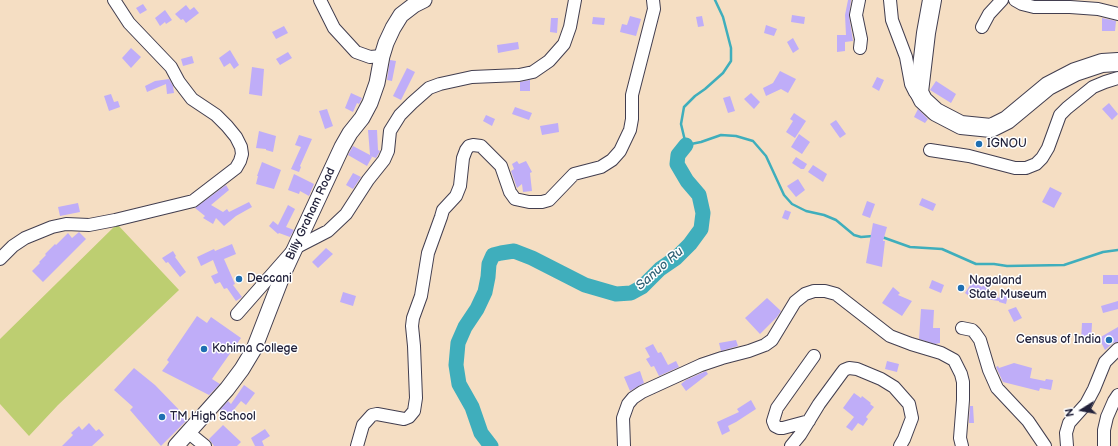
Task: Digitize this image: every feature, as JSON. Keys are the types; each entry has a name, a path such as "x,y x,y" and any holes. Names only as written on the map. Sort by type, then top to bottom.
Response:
{"highway":[{"path":"932,0 926,33 919,92 923,100 936,112 961,125 991,128 1007,120 1048,86 1075,72 1102,63 1118,62"}],"main road":[{"name":"Billy Graham Road","path":"176,446 227,389 242,370 254,349 273,298 295,248 350,133 362,118 370,103 377,83 382,56 393,28 402,15 414,5 424,0"}],"street":[{"path":"0,258 13,246 25,238 52,226 66,224 89,225 193,201 236,168 240,161 242,154 241,146 236,137 216,115 192,99 179,82 171,67 129,23 114,0"},
{"path":"320,0 334,28 356,52 370,57 382,56"},
{"path":"237,314 295,248 328,231 346,214 368,180 384,160 388,151 390,132 394,124 400,115 421,95 430,88 472,77 519,75 533,72 549,61 564,44 570,27 575,0"},
{"path":"357,446 363,425 372,415 377,414 404,419 409,418 414,411 416,398 412,326 413,318 421,296 428,253 444,210 456,196 460,186 463,158 466,150 473,144 481,146 501,166 510,192 515,199 529,202 542,202 549,200 574,174 601,167 612,160 620,151 630,130 632,119 632,95 654,9 653,0"},
{"path":"860,0 856,15 861,39 860,48"},
{"path":"890,0 892,20 906,58 911,84 914,92 923,100"},
{"path":"982,27 989,14 1002,0"},
{"path":"1015,0 1022,4 1034,7 1098,9 1118,14"},
{"path":"930,150 969,156 1015,168 1026,168 1036,164 1042,158 1048,148 1060,115 1067,108 1094,87 1118,78"},
{"path":"624,446 623,418 628,404 633,398 642,392 701,365 764,345 772,340 795,302 805,294 814,291 825,291 836,294 890,336 941,353 954,360 963,382 960,438 962,446"},
{"path":"962,328 975,332 980,340 989,370 997,388 1028,421 1045,446"},
{"path":"1067,446 1066,433 1069,423 1086,404 1105,362 1118,349"},
{"path":"809,421 783,428 775,426 773,421 777,408 814,356"},
{"path":"791,446 844,370 849,368 857,369 881,379 894,387 909,404 912,418 900,446"},
{"path":"1104,446 1104,430 1107,417 1118,395"},
{"path":"189,433 205,446"}],"green space":[{"path":"117,224 179,290 58,405 29,436 0,404 0,339"}],"building":[{"path":"848,0 851,0 849,16 853,41 845,42 845,51 837,52 837,35 846,35 845,15"},
{"path":"143,4 147,10 140,14 136,8"},
{"path":"186,5 190,10 194,7 199,13 186,23 175,14"},
{"path":"165,10 172,20 166,24 165,22 160,26 155,18"},
{"path":"792,15 805,17 804,24 791,22"},
{"path":"630,16 641,19 636,36 620,32 622,24 627,25"},
{"path":"702,16 704,26 698,27 696,17"},
{"path":"593,17 605,18 604,25 592,24"},
{"path":"551,18 558,18 557,33 550,32"},
{"path":"1102,18 1116,21 1115,31 1102,31"},
{"path":"766,25 777,29 774,36 764,33"},
{"path":"284,26 288,33 276,39 272,32"},
{"path":"793,38 799,49 793,53 787,42"},
{"path":"518,42 519,49 498,53 497,45"},
{"path":"131,48 141,57 131,68 122,58"},
{"path":"230,50 239,65 234,69 230,63 224,67 219,58"},
{"path":"288,52 292,58 280,65 276,59"},
{"path":"192,56 194,63 183,66 181,59"},
{"path":"390,60 396,61 392,81 387,80"},
{"path":"252,67 264,69 262,96 249,94"},
{"path":"407,68 415,72 401,100 393,96"},
{"path":"780,71 796,79 788,93 781,89 766,96 763,88 773,83"},
{"path":"877,77 884,80 879,91 872,87"},
{"path":"169,79 173,86 174,93 167,94 166,84 147,92 145,86 155,81"},
{"path":"530,80 530,91 520,91 520,82"},
{"path":"936,81 956,94 951,103 930,90"},
{"path":"351,93 362,98 359,104 357,103 353,112 345,108"},
{"path":"751,93 760,102 754,109 744,99"},
{"path":"111,94 114,102 118,101 120,107 109,111 104,96"},
{"path":"730,96 735,111 728,113 723,98"},
{"path":"1109,103 1118,114 1112,120 1102,109"},
{"path":"515,107 532,113 529,120 512,114"},
{"path":"327,109 333,126 325,129 319,111"},
{"path":"918,109 928,119 925,123 914,117"},
{"path":"794,113 806,121 795,138 786,132 793,121 790,119"},
{"path":"486,115 495,119 492,126 483,121"},
{"path":"836,120 846,134 840,138 830,124"},
{"path":"558,123 559,132 542,135 540,126"},
{"path":"368,130 377,130 378,150 380,151 376,158 370,156 372,157 367,166 348,155 353,146 370,155"},
{"path":"259,131 276,136 273,152 266,149 256,148"},
{"path":"799,134 810,142 802,154 791,147"},
{"path":"299,135 312,139 300,166 299,172 291,169 301,147 295,145"},
{"path":"796,157 807,164 804,169 801,169 792,163"},
{"path":"517,161 519,164 526,161 532,172 530,173 532,191 523,192 522,184 517,188 511,171 514,169 512,164"},
{"path":"262,162 281,170 274,189 256,184"},
{"path":"813,165 827,174 823,182 808,172"},
{"path":"353,173 361,177 353,189 346,185"},
{"path":"294,174 314,184 309,196 300,191 299,194 288,190"},
{"path":"798,179 805,190 796,197 787,186"},
{"path":"226,185 229,190 211,205 223,212 227,209 229,212 249,202 252,207 236,216 224,226 216,218 213,224 203,218 205,216 195,208"},
{"path":"1050,187 1062,193 1054,208 1042,202"},
{"path":"922,198 936,204 933,211 919,205"},
{"path":"867,201 875,204 870,218 862,215"},
{"path":"78,203 80,212 60,216 58,207"},
{"path":"288,205 295,209 286,227 294,230 290,237 279,233 278,234 269,226 273,221 278,225"},
{"path":"785,210 791,212 788,220 782,218"},
{"path":"873,223 887,227 883,241 885,241 882,267 866,263"},
{"path":"79,232 86,239 43,282 32,271 40,263 39,262 46,255 45,254 68,233 72,238"},
{"path":"232,244 236,254 224,259 235,284 233,285 242,297 236,301 227,288 224,289 220,282 215,284 211,276 218,273 213,260 201,266 197,257 214,249 215,251"},
{"path":"326,248 333,254 318,268 312,262"},
{"path":"173,251 176,256 175,257 186,272 180,277 168,262 166,263 162,258"},
{"path":"1103,275 1118,275 1118,284 1103,284"},
{"path":"932,280 944,285 941,293 929,288"},
{"path":"973,281 982,287 983,285 999,298 1001,289 1009,291 1006,304 999,301 985,299 976,292 972,298 965,293"},
{"path":"893,287 900,293 898,295 912,301 902,316 882,303"},
{"path":"343,292 356,296 353,306 340,302"},
{"path":"767,298 781,311 760,334 745,318"},
{"path":"1118,301 1118,309 1103,313 1101,306"},
{"path":"1016,307 1022,318 1014,322 1008,310"},
{"path":"921,309 934,310 933,328 940,328 940,343 935,344 919,339"},
{"name":"Kohima College","path":"197,316 207,323 211,317 241,338 212,379 220,384 209,395 162,371 169,362 167,360"},
{"path":"1082,323 1092,323 1091,341 1081,341"},
{"name":"Census of India","path":"1118,327 1118,342 1113,343 1105,350 1099,338"},
{"path":"736,340 738,346 721,351 719,343"},
{"path":"653,344 658,353 661,352 668,365 676,361 679,367 659,376 654,366 651,367 646,359 650,357 645,348"},
{"path":"887,361 899,364 897,372 885,369"},
{"path":"1014,363 1032,368 1030,378 1045,381 1046,379 1053,380 1051,390 1040,388 1039,391 1003,382 996,367 998,366 999,368"},
{"name":"TM High School","path":"134,368 155,385 188,419 161,446 130,410 133,407 114,390"},
{"path":"640,371 644,383 630,391 624,377"},
{"path":"706,371 708,374 686,391 681,384 686,380"},
{"path":"244,385 255,393 246,405 241,401 228,417 220,410 228,401 231,404"},
{"path":"854,393 861,398 862,396 874,407 866,417 868,419 863,426 858,423 852,431 846,427 854,417 843,408"},
{"path":"751,400 756,409 728,426 730,431 722,435 717,422 739,412 737,409"},
{"path":"970,406 973,406 974,423 969,423"},
{"path":"89,423 96,431 99,429 104,435 92,446 62,446 73,435 71,433 79,426 82,430"},
{"path":"223,425 241,442 237,446 214,446 209,439"},
{"path":"265,429 270,436 262,441 264,446 255,446 251,438"}],"waterway":[{"path":"715,0 723,17 731,48 731,61 723,73 684,107 681,124 686,145 701,142 721,135 736,136 753,141 766,156 784,195 792,204 806,211 824,215 836,220 854,235 861,237 873,236"},
{"name":"Sanuo Ru","path":"491,446 481,433 472,407 459,384 456,365 458,343 465,327 477,309 485,292 489,264 493,255 514,251 532,258 585,285 616,294 631,293 642,287 660,269 676,258 690,244 701,229 703,213 699,195 687,181 677,164 678,155 686,145"},
{"path":"882,237 910,247 942,249 976,264 1007,266 1064,265 1103,252 1118,250"}],"place":[{"name":"IGNOU","path":"979,144"},
{"name":"Deccani","path":"239,279"},
{"name":"Nagaland State Museum","path":"961,288"},
{"name":"Census of India","path":"1109,340"},
{"name":"Kohima College","path":"204,349"},
{"name":"TM High School","path":"162,417"}]}
